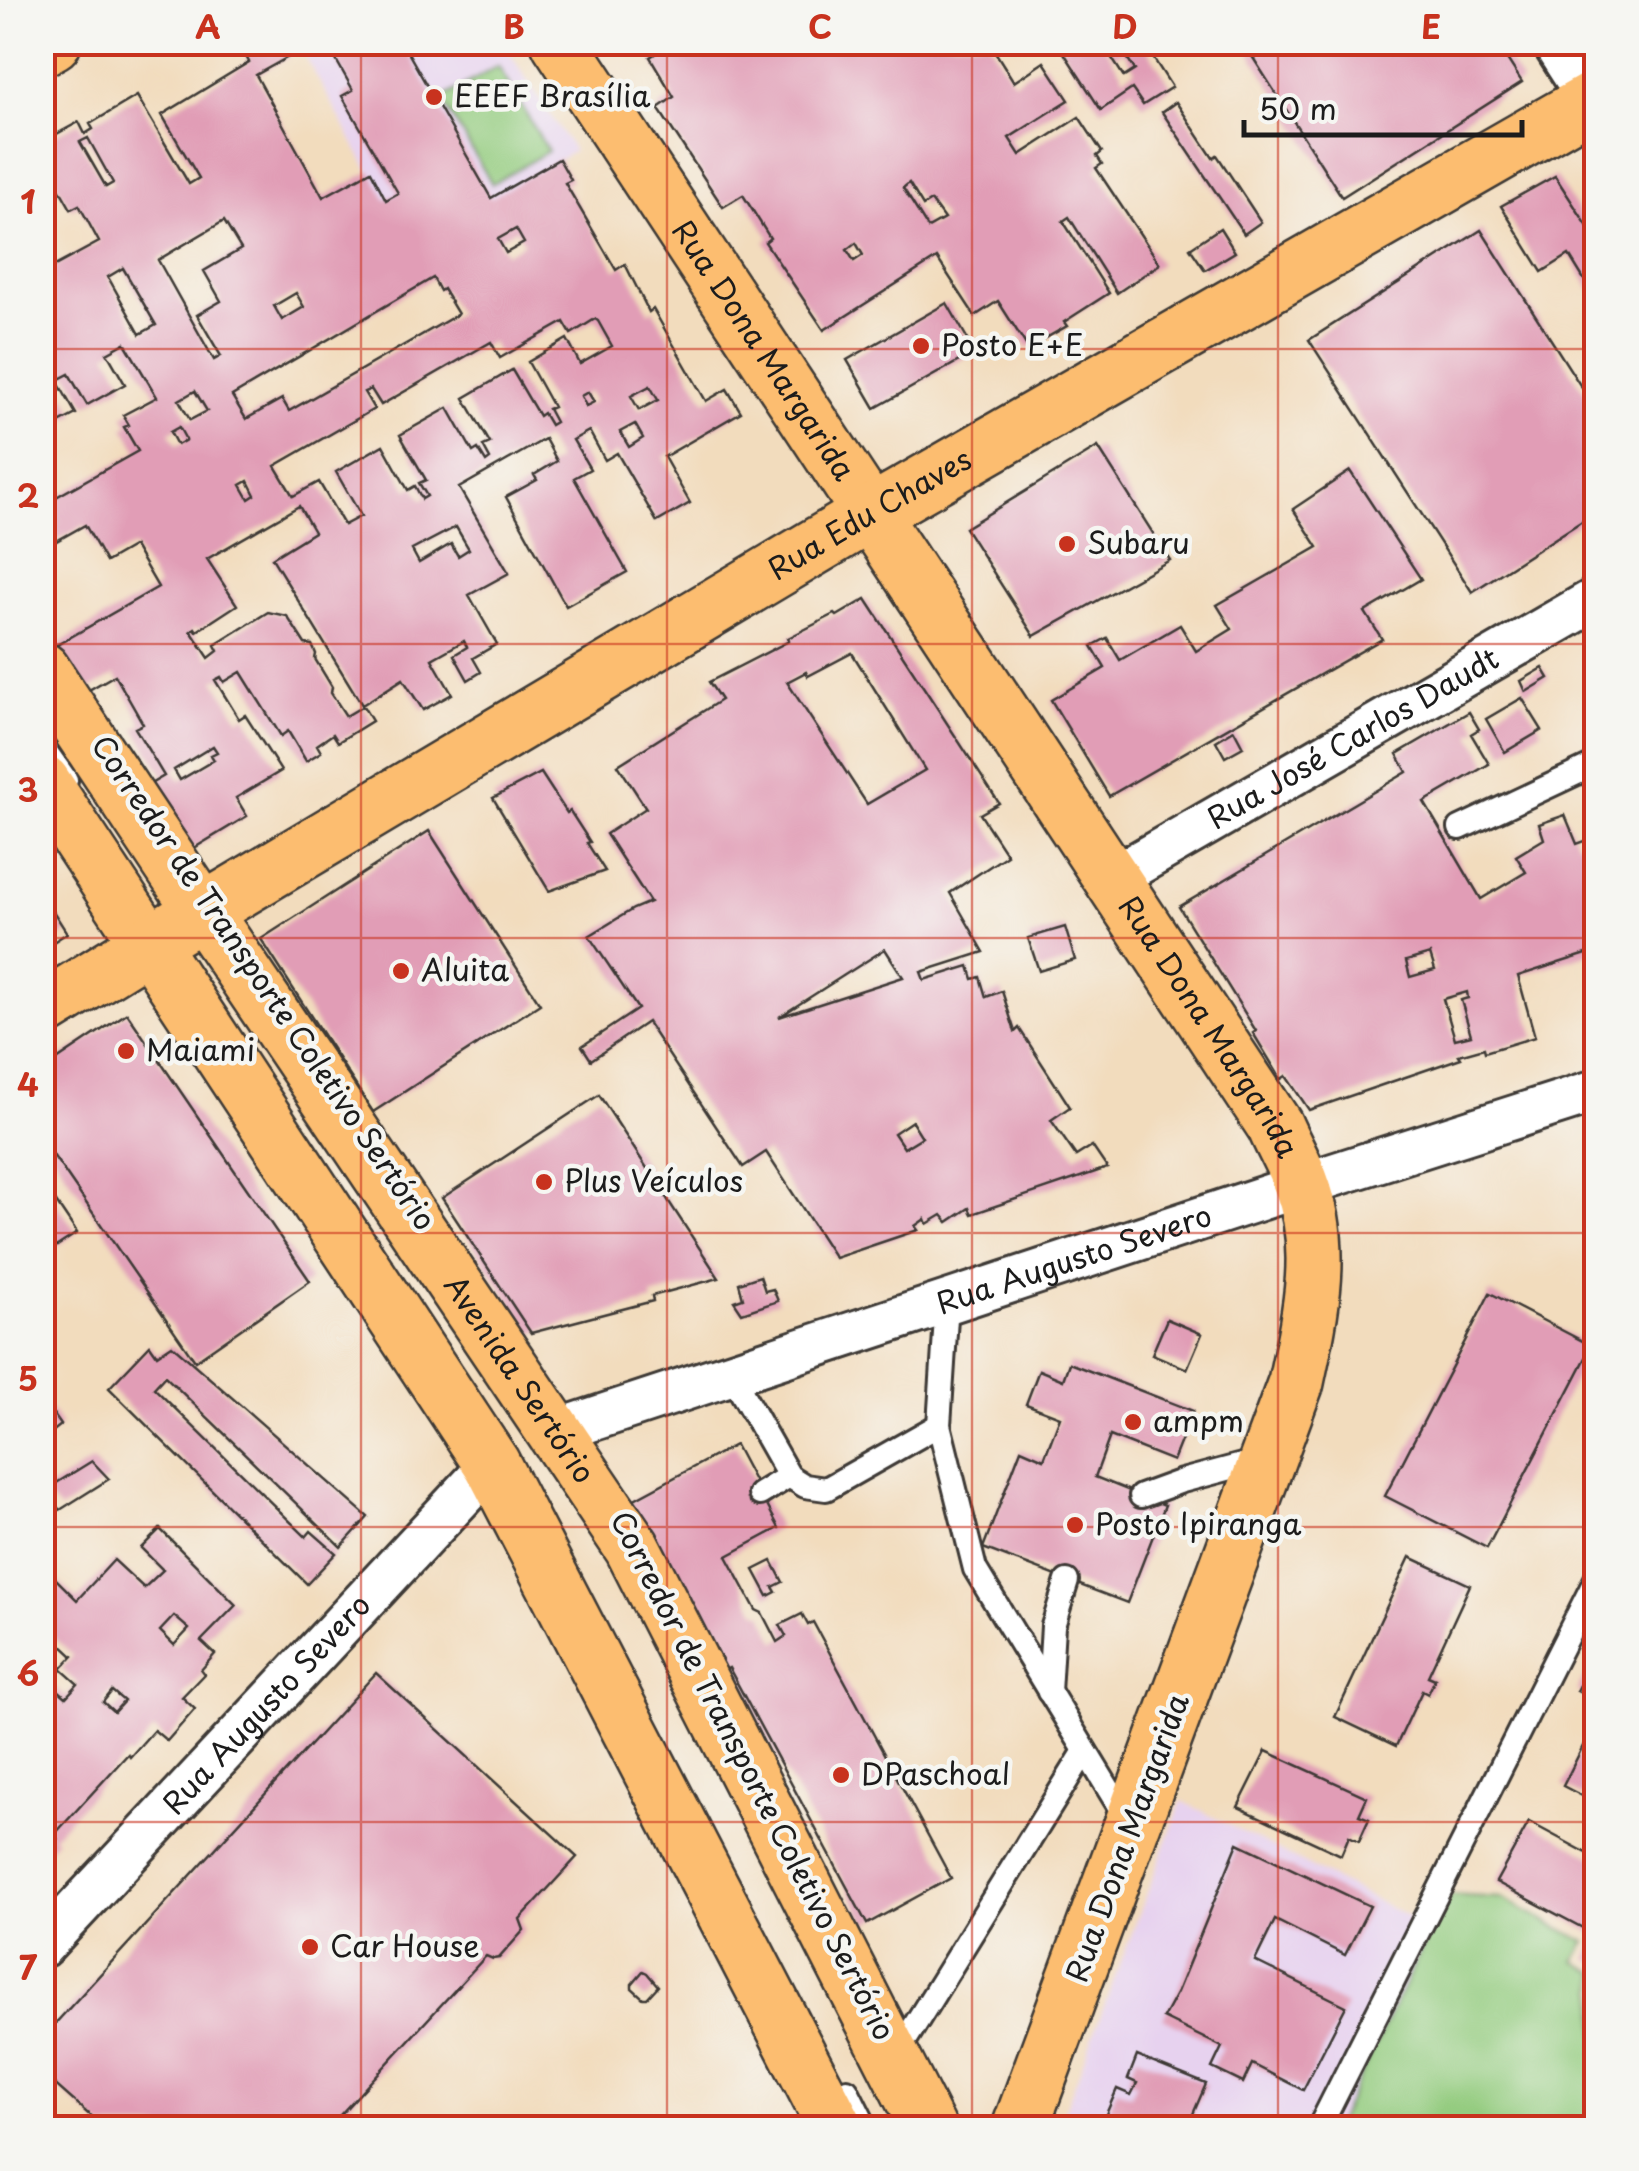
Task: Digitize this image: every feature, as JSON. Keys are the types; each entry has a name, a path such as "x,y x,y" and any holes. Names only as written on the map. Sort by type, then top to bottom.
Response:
{"main road":[{"path":"42,48 53,42"},
{"name":"Rua Dona Margarida","path":"559,42 1275,1126 1302,1185 1311,1224 1316,1263 1296,1382 1020,2128"},
{"name":"Rua Edu Chaves","path":"42,1010 870,514 1595,103"},
{"name":"Avenida Sertório","path":"42,670 176,928 517,1443 842,2121"},
{"name":"Avenida Sertório","path":"42,782 176,928"},
{"name":"Avenida Sertório","path":"517,1443 649,1562 928,2128"}],"street":[{"path":"1553,42 1595,103"},
{"name":"Rua José Carlos Daudt","path":"1111,878 1596,599"},
{"name":"Rua Augusto Severo","path":"42,1946 517,1443 1596,1092"}],"lane":[{"name":"Corredor de Transporte Coletivo Sertório","path":"42,708 176,928"},
{"name":"Corredor de Transporte Coletivo Sertório","path":"42,746 176,928"},
{"path":"1460,828 1596,764"},
{"path":"947,1302 940,1425 974,1569 1132,1827"},
{"path":"731,1374 789,1476 805,1486 826,1489 940,1425"},
{"name":"Corredor de Transporte Coletivo Sertório","path":"517,1443 613,1557 768,1862"},
{"path":"517,1443 714,1844"},
{"path":"1141,1496 1269,1458"},
{"path":"760,1494 789,1476"},
{"path":"1319,2128 1596,1579"},
{"path":"1049,1692 1052,1626 1067,1582"},
{"path":"894,2060 1085,1751"},
{"name":"Corredor de Transporte Coletivo Sertório","path":"833,2065 842,2121"}],"shaded area":[{"name":"EEEF Brasília","path":"298,43 503,43 574,151 410,245"},
{"path":"1182,1801 1441,1934 1346,2128 1058,2128"}],"green space":[{"path":"498,66 548,151 492,184 441,99"},
{"path":"1448,1895 1501,1898 1586,1942 1575,1961 1596,1973 1596,2128 1335,2128"}],"building":[{"path":"238,42 283,42 290,56 256,75 323,197 371,171 386,200 398,193 342,96 353,90 326,42 402,42 491,198 559,159 571,180 565,183 616,270 625,264 649,312 653,309 706,401 727,389 741,412 664,457 690,503 657,522 617,453 605,460 589,431 573,440 590,469 574,478 627,572 566,606 506,497 537,480 534,475 557,461 545,439 459,488 509,573 469,595 497,644 473,658 481,672 468,680 454,655 467,647 464,641 432,659 452,694 423,710 403,679 362,705 272,558 314,532 299,506 207,559 237,605 191,631 209,658 218,651 215,645 268,612 287,616 305,644 312,645 315,659 332,687 331,693 346,716 363,706 372,721 338,742 333,734 317,745 321,752 306,761 288,731 281,736 241,672 224,682 221,677 215,680 239,719 245,715 281,771 236,798 247,816 176,859 137,792 164,776 135,728 143,724 115,675 80,695 50,649 158,587 134,546 106,562 85,525 42,549 42,505 138,451 124,427 129,425 123,415 157,397 125,343 107,353 125,384 87,405 69,374 42,388 42,273 99,242 79,205 71,209 42,158 42,142 79,122 85,134 93,129 90,124 137,96 189,184 199,178 162,115 249,62","holes":["88,138 113,183 106,187 80,142","224,221 241,249 204,271 221,301 197,315 221,356 214,360 158,260","516,229 524,243 506,253 498,239","123,268 156,325 140,334 108,277","433,278 458,314 289,411 282,399 246,419 232,396","296,293 304,307 282,320 274,306","595,319 612,346 580,364 567,339 528,362 553,407 548,409 555,422 550,425 543,413 539,416 512,370 464,398 490,443 483,446 490,459 486,462 478,449 473,452 448,408 400,435 426,480 419,483 427,496 422,499 415,486 408,490 383,445 336,472 361,516 344,525 319,482 293,496 275,466 374,409 364,392 371,389 381,405 491,342 500,358 564,322 571,334","650,386 658,400 639,410 631,396","195,391 207,411 190,420 179,400","588,392 594,402 586,406 581,396","635,424 643,438 629,447 620,432","179,427 186,440 177,445 170,432","248,481 255,495 249,499 241,485","456,527 469,549 458,556 451,544 419,563 412,550","213,746 217,752 211,755 214,760 180,780 174,770"]},
{"path":"674,42 758,45 989,42 1014,82 1044,62 1069,100 1009,138 1020,155 1079,117 1102,152 1097,156 1102,164 1096,168 1160,264 1117,293 1069,217 1063,221 1109,293 1064,322 1067,326 1028,348 998,301 975,316 937,258 824,330 765,242 770,238 743,195 723,207 658,108 674,97 650,57","holes":["909,183 923,206 931,201 944,219 928,228 903,188","856,243 863,255 854,261 847,250"]},
{"path":"1057,42 1143,42 1172,87 1143,105 1132,89 1101,110","holes":["1106,44 1114,57 1123,51 1135,70 1124,77"]},
{"path":"1266,42 1496,42 1522,82 1342,197 1250,53"},
{"path":"1176,102 1261,222 1244,234 1162,112"},
{"path":"1555,176 1596,239 1596,299 1569,255 1542,272 1501,206"},
{"path":"1220,228 1235,252 1205,270 1190,248"},
{"path":"1481,230 1596,410 1596,512 1472,592 1309,340"},
{"path":"947,303 975,352 875,408 847,360"},
{"path":"60,386 76,414 53,426 42,407 42,396"},
{"name":"Subaru","path":"1098,447 1170,560 1034,636 965,528"},
{"path":"42,466 56,491 42,499"},
{"path":"1350,471 1421,579 1365,612 1382,639 1109,796 1051,700 1105,668 1092,646 1107,638 1120,660 1180,625 1196,651 1232,629 1217,605 1318,547 1293,509"},
{"path":"866,599 999,803 980,814 1007,855 950,893 984,952 921,972 924,980 969,966 973,979 980,977 986,997 1002,991 1015,1032 1019,1028 1070,1107 1051,1120 1076,1156 1092,1146 1107,1168 972,1214 969,1208 948,1222 942,1215 927,1224 925,1219 915,1226 918,1230 835,1258 766,1152 743,1167 647,1022 591,1060 582,1046 638,1009 589,936 650,902 606,834 646,808 618,765 721,700 709,682","holes":["852,653 925,770 867,804 787,682 806,672 808,676","885,949 903,977 779,1017","912,1121 922,1137 904,1148 894,1133"]},
{"path":"1543,668 1549,678 1526,692 1521,681"},
{"path":"1522,698 1542,730 1505,752 1486,719"},
{"path":"1469,712 1479,729 1471,734 1489,764 1424,802 1481,899 1526,872 1516,856 1544,839 1539,824 1565,815 1577,844 1596,837 1596,951 1518,976 1535,1037 1485,1052 1484,1048 1459,1055 1461,1058 1309,1110 1286,1076 1281,1079 1179,907 1407,772 1397,754","holes":["1430,954 1435,970 1410,977 1406,961","1467,992 1468,998 1461,1000 1471,1035 1455,1039 1443,999"]},
{"path":"1234,730 1243,747 1225,757 1216,741"},
{"path":"541,773 567,813 570,811 605,871 549,891 493,798"},
{"name":"Aluita","path":"429,831 540,1004 373,1112 261,939"},
{"path":"46,900 67,933 50,944 47,940 42,943 42,902"},
{"path":"1065,927 1075,960 1039,971 1028,938"},
{"path":"127,1013 310,1281 195,1361 42,1139 42,1070"},
{"path":"599,1095 719,1278 652,1296 653,1301 531,1333 442,1198"},
{"path":"42,1181 77,1233 42,1256"},
{"path":"760,1276 765,1291 773,1289 778,1301 742,1313 734,1301 743,1298 739,1283"},
{"path":"1490,1293 1592,1346 1487,1548 1385,1496"},
{"path":"1167,1319 1202,1334 1187,1369 1152,1354"},
{"path":"150,1345 157,1355 172,1345 368,1517 341,1547 165,1376 154,1388 306,1537 311,1531 336,1553 307,1584 109,1388"},
{"path":"1069,1363 1193,1411 1173,1461 1110,1436 1095,1477 1165,1505 1127,1603 983,1548 1021,1449 1044,1459 1060,1417 1026,1404 1039,1370 1063,1380"},
{"path":"42,1398 61,1425 42,1440"},
{"name":"DPaschoal","path":"735,1445 779,1528 727,1556 777,1642 786,1636 780,1625 802,1614 808,1625 813,1622 951,1878 867,1924 729,1668 720,1673 627,1503"},
{"path":"92,1461 109,1479 60,1510 42,1492"},
{"path":"160,1529 236,1605 201,1641 215,1654 201,1670 204,1674 182,1697 195,1709 167,1741 154,1730 130,1757 128,1754 53,1836 57,1839 42,1856 42,1676 66,1697 78,1684 61,1669 73,1656 42,1627 42,1594 56,1579 77,1600 114,1560 144,1588 163,1570 141,1548","holes":["174,1616 189,1629 174,1645 160,1631","112,1691 124,1701 114,1712 103,1702"]},
{"path":"1410,1557 1470,1585 1428,1676 1435,1679 1428,1694 1422,1691 1396,1746 1335,1717"},
{"path":"772,1561 783,1582 773,1587 776,1592 768,1596 754,1570"},
{"path":"1596,1654 1596,1701 1577,1691"},
{"name":"Car House","path":"376,1673 577,1857 520,1919 524,1930 499,1958 486,1956 328,2128 104,2128 42,2073 42,2038"},
{"path":"1596,1720 1596,1809 1587,1805 1590,1800 1563,1786"},
{"path":"1266,1751 1367,1797 1359,1815 1369,1819 1359,1841 1349,1836 1341,1855 1238,1807"},
{"path":"1529,1822 1596,1858 1596,1935 1496,1882"},
{"path":"1238,1843 1370,1906 1345,1955 1275,1920 1255,1961 1346,2006 1303,2090 1252,2064 1243,2083 1212,2068 1222,2047 1163,2018"},
{"path":"1596,1940 1596,1964 1587,1959"},
{"path":"643,1971 658,1986 647,1998 632,1988"},
{"path":"1137,2056 1206,2084 1187,2128 1100,2128 1117,2089 1131,2095 1137,2083 1128,2079"}],"place":[{"name":"EEEF Brasília","path":"434,97"},
{"name":"Posto E+E","path":"921,346"},
{"name":"Subaru","path":"1067,544"},
{"name":"Aluita","path":"401,971"},
{"name":"Maiami","path":"126,1051"},
{"name":"Plus Veículos","path":"544,1182"},
{"name":"ampm","path":"1133,1422"},
{"name":"Posto Ipiranga","path":"1075,1525"},
{"name":"DPaschoal","path":"841,1775"},
{"name":"Car House","path":"310,1947"}]}
